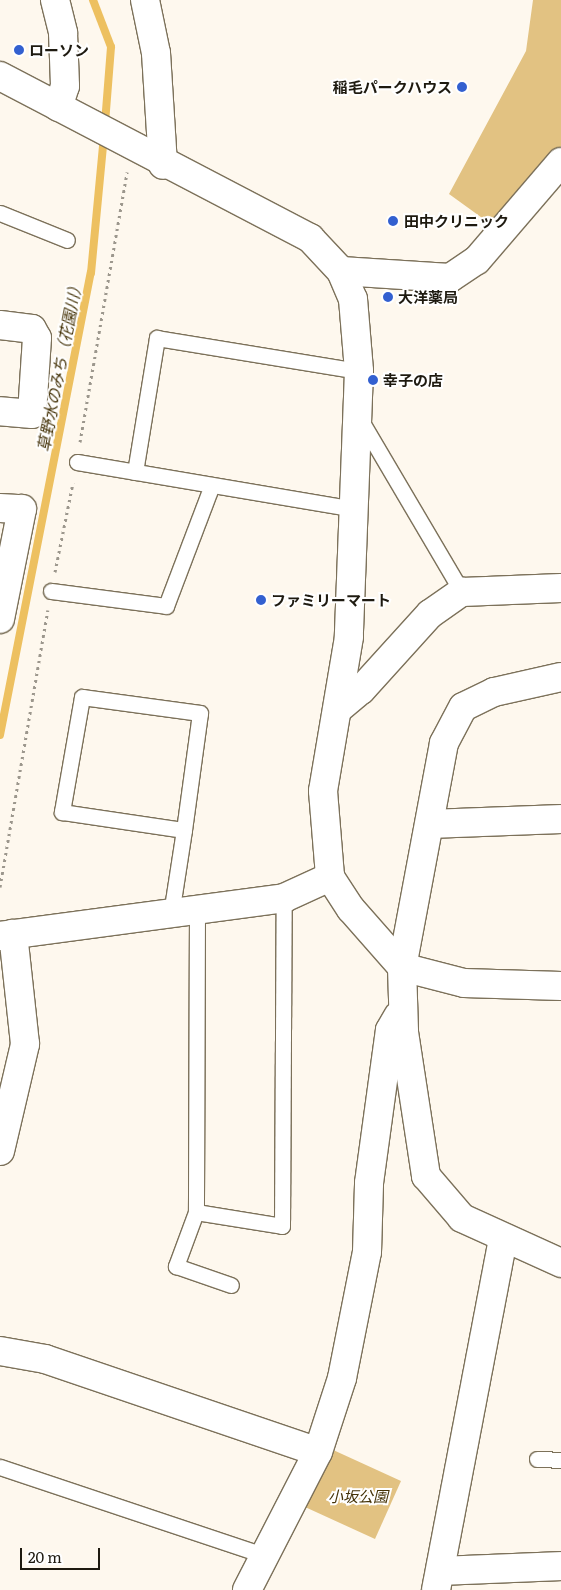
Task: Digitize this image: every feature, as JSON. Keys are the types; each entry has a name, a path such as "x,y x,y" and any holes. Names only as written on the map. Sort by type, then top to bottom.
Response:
{"street":[{"path":"55,0 64,33 65,86 68,112"},
{"path":"145,0 156,53 163,165"},
{"path":"0,76 163,165 310,238 341,271 353,299 358,371 349,637 323,791 330,877 345,901 402,966 464,982 561,986"},
{"path":"341,271 450,278 476,260 561,162"},
{"path":"0,325 32,329 37,338 32,414 0,411"},
{"path":"0,508 22,509 0,619"},
{"path":"338,709 361,690 430,614 462,592 561,588"},
{"path":"561,677 494,692 463,707 444,743 402,966 403,1007 417,1134 426,1176 462,1218 503,1239 561,1263"},
{"path":"430,824 561,819"},
{"path":"0,1151 25,1044 7,935 184,913 284,898 330,877"},
{"path":"247,1590 318,1452 342,1378 367,1252 369,1183 390,1030 403,1007"},
{"path":"503,1239 439,1580 561,1566"},
{"path":"0,1351 45,1359 318,1452"}],"lane":[{"path":"0,213 67,240"},
{"path":"135,472 157,338 358,371"},
{"path":"357,415 462,592"},
{"path":"77,462 354,509"},
{"path":"51,590 166,606 212,485"},
{"path":"184,830 62,812 82,697 200,713 184,830 184,913 196,1212 176,1266 231,1285"},
{"path":"196,1212 282,1226 284,898"},
{"path":"537,1459 561,1460"},
{"path":"0,1467 266,1556"}],"path":[{"path":"0,887 51,590 77,462 131,147"}],"green space":[{"path":"533,0 561,0 561,146 507,214 485,220 449,194 526,51"},
{"name":"小坂公園","path":"331,1449 401,1481 375,1539 305,1507"}],"waterway":[{"name":"草野水のみち（花園川）","path":"93,0 111,47 105,124"},
{"name":"草野水のみち（花園川）","path":"0,735 91,273 104,136"}],"place":[{"name":"ローソン","path":"19,50"},
{"name":"稲毛パークハウス","path":"462,87"},
{"name":"田中クリニック","path":"393,221"},
{"name":"大洋薬局","path":"388,297"},
{"name":"幸子の店","path":"373,380"},
{"name":"ファミリーマート","path":"261,600"}]}
